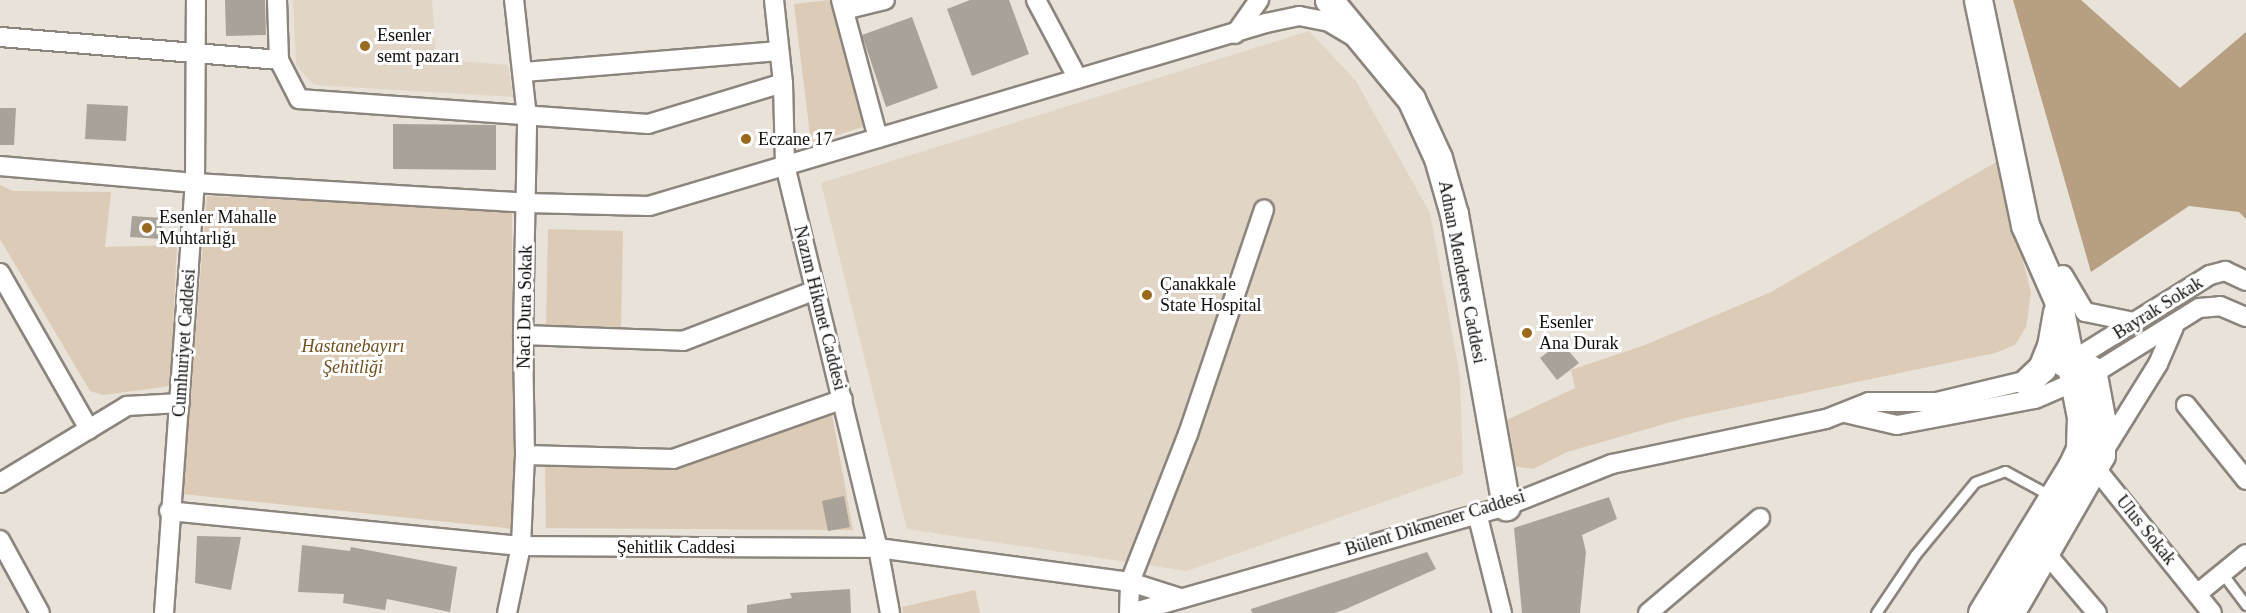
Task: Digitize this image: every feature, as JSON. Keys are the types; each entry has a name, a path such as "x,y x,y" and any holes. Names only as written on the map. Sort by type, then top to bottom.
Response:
{"street":[{"name":"Cumhuriyet Caddesi","path":"164,613 169,511 180,403 195,183 196,0"},
{"path":"277,0 279,60 299,99 648,124 783,83"},
{"name":"Naci Dura Sokak","path":"507,613 521,546 525,455 523,335 527,117 524,72 514,0"},
{"name":"Nazım Hikmet Caddesi","path":"774,0 783,83 785,165 813,291 843,399 878,548 890,613"},
{"path":"878,138 843,5 885,0"},
{"path":"1036,0 1078,79"},
{"path":"1235,33 1259,0"},
{"name":"Adnan Menderes Caddesi","path":"1329,0 1411,99 1438,158 1454,214 1506,506"},
{"path":"1978,0 2010,144 2025,225 2060,287 2083,368 2092,456 2045,552 2010,613"},
{"path":"0,166 195,183 527,203 649,206 1299,16 1329,22 1365,42"},
{"path":"0,37 195,55 279,60"},
{"path":"524,72 779,51"},
{"path":"1130,613 1130,582 1188,434 1264,209"},
{"name":"Bayrak Sokak","path":"2083,368 2134,322 2210,276 2225,271 2246,281"},
{"path":"0,273 89,429"},
{"path":"2060,287 2085,312 2134,322"},
{"path":"2027,382 2042,368 2052,346 2060,287"},
{"path":"523,335 683,341 813,291"},
{"name":"Bayrak Sokak","path":"2083,368 2174,327 2199,308 2220,306 2246,317"},
{"path":"1982,613 2053,497 2092,456 2158,364 2174,327"},
{"name":"Bülent Dikmener Caddesi","path":"1845,413 1897,425 2035,399 2083,368"},
{"name":"Bülent Dikmener Caddesi","path":"1130,613 1506,506 1612,464 1845,413 1869,402 1937,402 2083,368"},
{"path":"525,455 673,459 843,399"},
{"path":"0,483 127,406 180,403"},
{"path":"2186,405 2246,480"},
{"name":"Ulus Sokak","path":"2092,456 2212,613"},
{"name":"Şehitlik Caddesi","path":"169,511 521,546 878,548 1130,582 1180,598"},
{"path":"1477,513 1502,613"},
{"path":"1648,613 1760,518"},
{"path":"0,540 40,613"},
{"path":"2045,552 2097,613"},
{"path":"2197,594 2246,554"}],"lane":[{"path":"1876,613 1915,555 1975,482 2005,471 2053,497"},
{"path":"2222,573 2246,605"}],"shaded area":[{"name":"Esenler semt pazarı","path":"293,0 432,0 436,59 508,65 513,97 314,85 296,65"},
{"path":"2013,0 2081,0 2180,88 2246,32 2246,219 2239,212 2189,206 2091,272"},
{"name":"Çanakkale State Hospital","path":"1309,31 1356,81 1430,213 1460,377 1463,474 1187,571 907,529 821,183"}],"green space":[{"path":"830,0 869,125 811,143 794,4"},
{"path":"1998,161 2031,293 2026,327 2015,345 1995,353 1685,418 1567,452 1533,469 1508,465 1505,421 1575,388 1571,370 1645,345 1771,292"},
{"path":"0,185 13,191 111,192 105,247 177,245 170,386 103,395 90,391 0,239"},
{"name":"Hastanebayırı Şehitliği","path":"207,196 512,210 514,529 182,494"},
{"path":"548,229 623,231 621,327 546,326"},
{"path":"832,415 853,530 546,528 545,463 673,464"},
{"path":"975,590 980,613 903,613 902,607"}],"building":[{"path":"225,0 265,0 266,35 226,36"},
{"path":"970,0 1009,0 1029,54 972,76 947,9"},
{"path":"912,17 938,88 886,107 862,35"},
{"path":"87,104 128,106 126,141 85,139"},
{"path":"0,108 16,108 14,145 0,145"},
{"path":"393,124 496,125 496,170 393,169"},
{"name":"Esenler Mahalle Muhtarlığı","path":"132,216 163,218 161,239 130,237"},
{"path":"1561,342 1579,363 1557,380 1540,358"},
{"path":"844,496 850,527 828,531 822,501"},
{"path":"1609,497 1617,519 1582,535 1586,552 1580,613 1522,613 1514,528"},
{"path":"197,536 241,537 231,590 195,583"},
{"path":"302,545 350,551 351,547 457,567 450,612 387,599 385,610 343,603 344,594 298,592"},
{"path":"1427,552 1436,569 1346,609 1334,613 1252,613 1251,609"},
{"path":"850,589 851,613 747,613 747,605 792,598 790,593"}],"place":[{"name":"Esenler semt pazarı","path":"365,46"},
{"name":"Eczane 17","path":"746,139"},
{"name":"Esenler Mahalle Muhtarlığı","path":"147,228"},
{"name":"Çanakkale State Hospital","path":"1147,295"},
{"name":"Esenler Ana Durak","path":"1527,333"}]}
